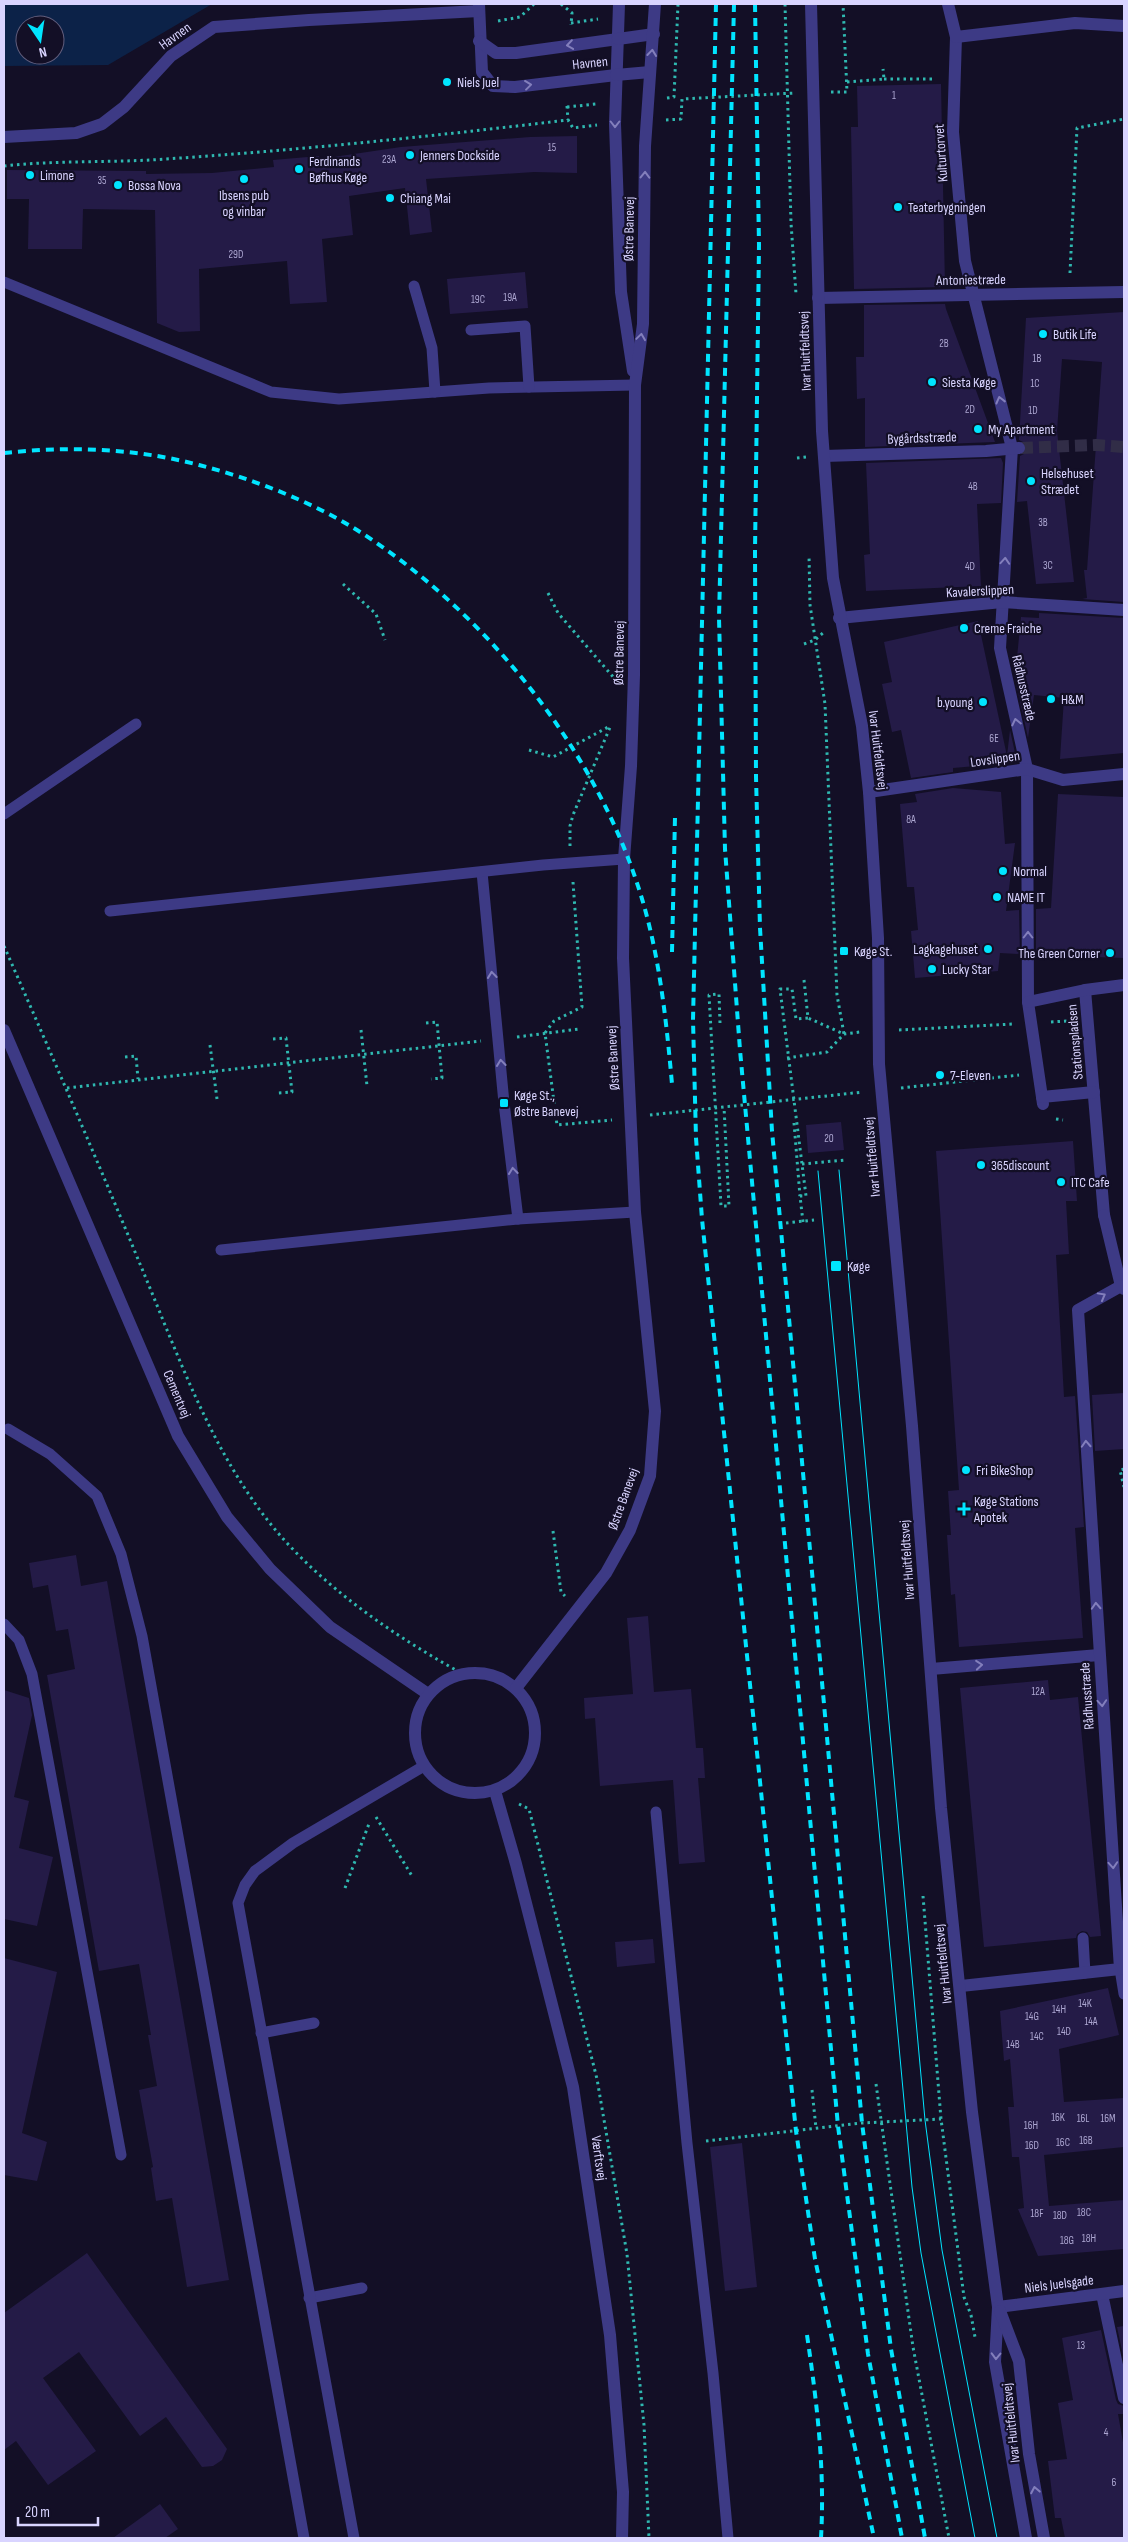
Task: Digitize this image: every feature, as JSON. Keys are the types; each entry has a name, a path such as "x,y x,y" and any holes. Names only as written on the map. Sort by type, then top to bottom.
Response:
{"street":[{"name":"Østre Banevej","path":"619,4 615,124 621,292 635,385"},
{"name":"Østre Banevej","path":"516,1688 606,1573 630,1530 650,1476 654,1410 635,1212 623,958 624,859 631,766 634,675 635,385 643,324 645,146 655,4"},
{"name":"Ivar Huitfeldtsvej","path":"811,4 818,298 824,456 832,578 862,726 869,792 878,938 879,1064 912,1426 941,1808 961,1986 972,2112 998,2307 996,2362 1026,2538"},
{"name":"Kulturtorvet","path":"948,4 956,37 953,132 964,262 974,295"},
{"name":"Havnen","path":"4,137 76,133 102,124 124,108 171,56 214,27 479,13 482,72 493,86 515,87 650,72"},
{"path":"956,37 1076,23 1124,26"},
{"name":"Havnen","path":"479,41 496,53 516,53 654,34"},
{"name":"Antoniestræde","path":"818,298 1124,292"},
{"name":"Rådhusstræde","path":"974,295 1016,448 1002,602 1000,648 1027,769 1028,1002 1042,1101"},
{"name":"Bygårdsstræde","path":"824,456 986,451 1016,448"},
{"name":"Kavalerslippen","path":"839,618 1002,602 1124,610"},
{"name":"Lovslippen","path":"869,792 1027,769 1063,780 1124,774"},
{"name":"Stationspladsen","path":"1028,1002 1085,990 1124,985"},
{"name":"Stationspladsen","path":"1085,990 1104,1215 1122,1288"},
{"name":"Cementvej","path":"4,1030 178,1436 227,1517 270,1569 330,1627 428,1694"},
{"name":"Stationspladsen","path":"1042,1101 1094,1092"},
{"name":"Rådhusstræde","path":"1120,1969 1078,1310 1122,1288"},
{"path":"931,1669 1099,1655"},
{"path":"482,1672 500,1677 516,1688 529,1704 536,1724 535,1745 527,1765 514,1781 495,1791 475,1794 455,1791 437,1781 424,1766 416,1749 414,1730 418,1711 428,1694 444,1681 463,1674 482,1672"},
{"name":"Værftsvej","path":"495,1791 516,1864 573,2087 610,2336 623,2492 622,2538"},
{"path":"961,1986 1120,1969"},
{"name":"Niels Juelsgade","path":"998,2307 1124,2291"},
{"path":"1102,2294 1124,2398"},
{"name":"Ivar Huitfeldtsvej","path":"998,2307 1019,2361 1029,2454 1044,2538"}],"lane":[{"path":"4,282 271,392 339,400 435,392 635,385"},
{"path":"414,286 432,348 435,392"},
{"path":"471,330 525,326 529,388"},
{"path":"4,814 136,724"},
{"path":"110,911 571,862 624,859"},
{"path":"482,872 518,1220"},
{"path":"221,1250 518,1220 635,1212"},
{"path":"8,1429 50,1454 97,1496 121,1554 142,1636 304,2538"},
{"path":"4,1624 19,1640 32,1674 121,2155"},
{"path":"354,2538 238,1903 245,1885 255,1871 293,1843 424,1766"},
{"path":"656,1812 687,2142 713,2373 728,2538"},
{"path":"1083,1938 1085,1973"},
{"path":"1120,1969 1124,1994"},
{"path":"261,2032 314,2023"},
{"path":"309,2298 362,2288"}],"path":[{"path":"479,13 520,17 534,4"},
{"path":"812,92 847,92 843,4"},
{"path":"883,69 884,79"},
{"path":"847,82 884,79 954,78"},
{"path":"682,119 682,99 774,94"},
{"path":"1069,293 1077,128 1124,119"},
{"path":"4,166 154,160 262,152 398,140 568,120 573,128 615,124"},
{"path":"343,584 376,614 385,640"},
{"path":"548,593 558,613 626,691 634,675"},
{"path":"615,717 573,815 569,840 582,1007 554,1021 546,1034 557,1125 616,1119"},
{"path":"529,750 554,757 611,726"},
{"path":"4,946 67,1088 194,1393 237,1477 286,1541 346,1598 410,1645 463,1674"},
{"path":"804,980 808,1018"},
{"path":"800,1196 806,1196 787,1058 780,989 792,988 796,1019 808,1018 844,1034 880,1030 1030,1024 1088,1019"},
{"path":"720,1023 719,994 708,995 721,1206 729,1206 724,1108"},
{"path":"837,995 844,1034"},
{"path":"426,1023 437,1022 440,1046 442,1078 431,1079"},
{"path":"67,1088 579,1029"},
{"path":"361,1030 368,1086"},
{"path":"787,1058 827,1052 844,1034"},
{"path":"273,1039 286,1038 292,1092 278,1093"},
{"path":"210,1044 217,1099"},
{"path":"125,1057 136,1056 138,1079"},
{"path":"892,1089 1038,1072"},
{"path":"645,1116 872,1091"},
{"path":"793,1100 803,1222"},
{"path":"802,1164 845,1160"},
{"path":"786,1223 814,1220"},
{"path":"1124,1468 1120,1470 1124,1487"},
{"path":"553,1531 561,1592 580,1607"},
{"path":"345,1888 374,1812 412,1876"},
{"path":"922,1896 941,2119 964,2297 971,2315 976,2344"},
{"path":"876,2084 878,2110 882,2122 913,2346 949,2538"},
{"path":"812,2090 816,2128"},
{"path":"687,2142 882,2122 941,2119"}],"water":[{"path":"4,4 212,4 108,65 4,66"}],"building":[{"name":"Teaterbygningen","path":"941,84 945,287 854,289 851,127 858,127 857,86"},
{"path":"577,136 577,173 534,172 426,179 432,232 410,235 405,188 349,196 353,235 322,239 327,302 290,304 287,261 199,269 200,331 179,332 157,323 155,210 83,209 82,249 28,249 29,199 7,199 7,170 146,171 146,174 212,173 274,167 273,160 319,156 320,159 401,147 530,137"},
{"path":"525,272 528,308 450,314 447,279"},
{"path":"945,304 995,442 865,447 865,398 857,399 856,357 864,357 864,305"},
{"path":"1124,312 1124,602 1082,599 1087,598 1084,570 1087,570 1102,362 1062,359 1057,431 1074,582 1036,584 1027,501 1017,502 1020,456 1024,454 1027,448 1025,443 1019,440 1026,318"},
{"path":"1001,458 1003,463 1001,503 977,504 981,586 866,591 864,555 870,554 866,463"},
{"path":"1039,613 1124,618 1124,753 1060,759 1064,698 1034,695 1028,738 1015,678 1021,617 1039,618"},
{"path":"978,621 1007,756 1010,730 1017,762 1007,763 1007,759 998,761 999,764 953,768 953,772 911,778 901,730 892,732 882,684 892,682 884,642"},
{"path":"953,788 1001,792 1005,844 1015,843 1006,911 1019,910 1020,954 1000,953 998,971 915,978 911,931 918,930 914,887 907,887 900,804 917,802 915,794"},
{"path":"1058,794 1124,797 1124,958 1036,955 1036,909 1051,908"},
{"path":"841,1122 844,1150 808,1153 806,1125"},
{"path":"1073,1141 1077,1201 1066,1201 1069,1254 1056,1255 1064,1397 1075,1396 1084,1527 1075,1528 1083,1638 959,1647 955,1594 951,1595 947,1535 951,1535 948,1491 959,1490 936,1151"},
{"path":"1124,1393 1124,1449 1095,1451 1092,1395"},
{"path":"76,1555 81,1586 107,1581 229,2280 187,2287 172,2198 156,2201 151,2168 153,2167 139,2090 157,2086 148,2035 151,2035 139,1964 99,1971 47,1675 75,1669 68,1629 56,1631 48,1585 33,1588 29,1563"},
{"path":"648,1616 654,1692 691,1689 696,1748 703,1748 705,1778 698,1778 705,1862 679,1864 673,1780 600,1786 595,1718 585,1719 584,1698 633,1694 627,1618"},
{"path":"1048,1680 1050,1700 1078,1697 1101,1936 1090,1937 1087,1932 1082,1931 1077,1934 1076,1938 984,1947 960,1688"},
{"path":"4,1690 29,1698 32,1715 14,1797 29,1801 19,1848 53,1857 37,1926 4,1919"},
{"path":"653,1939 655,1963 617,1967 615,1942"},
{"path":"4,1958 57,1972 22,2133 47,2142 37,2181 4,2175"},
{"path":"1108,1988 1119,2035 1059,2049 1064,2102 1124,2098 1124,2147 1044,2155 1049,2206 1124,2200 1124,2249 1038,2256 1018,2209 1024,2208 1019,2157 1012,2157 1008,2107 1014,2107 1010,2059 1004,2061 1000,2011"},
{"path":"742,2143 757,2287 725,2291 710,2147"},
{"path":"87,2253 227,2449 222,2460 213,2466 202,2467 166,2417 140,2436 79,2352 43,2378 96,2451 48,2485 16,2441 4,2450 4,2313"},
{"path":"1124,2326 1124,2360 1117,2327"},
{"path":"1101,2330 1116,2400 1118,2404 1124,2406 1124,2414 1118,2414 1124,2448 1124,2538 1065,2538 1061,2518 1055,2518 1048,2461 1067,2459 1058,2403 1073,2400 1062,2338"},
{"path":"160,2504 178,2529 165,2538 113,2538"}],"tunnel":[{"path":"1021,448 1096,445 1124,447"}],"tram line":[{"path":"839,1170 925,2120 942,2250 997,2538"},
{"path":"818,1171 912,2187 921,2253 975,2538"}],"railway":[{"path":"716,4 693,1020 696,1138 702,1219 796,2131 815,2259 874,2538"},
{"path":"734,4 719,618 725,849 740,1050 838,2126 868,2354 902,2538"},
{"path":"755,4 759,245 755,551 756,777 760,928 772,1131 862,2123 891,2349 925,2538"},
{"path":"4,453 77,449 126,452 175,459 240,477 301,500 339,519 403,562 447,599 489,640 527,684 562,732 592,782 618,833 638,886 651,935 664,1009 672,1084"},
{"path":"672,952 675,817"},
{"path":"807,2335 821,2461 821,2538"}],"place":[{"name":"Niels Juel","path":"447,82"},
{"name":"Jenners Dockside","path":"410,155"},
{"name":"Ferdinands Bøfhus Køge","path":"299,169"},
{"name":"Limone","path":"30,175"},
{"name":"Ibsens pub og vinbar","path":"244,179"},
{"name":"Bossa Nova","path":"118,185"},
{"name":"Chiang Mai","path":"390,198"},
{"name":"Teaterbygningen","path":"898,207"},
{"name":"Butik Life","path":"1043,334"},
{"name":"Siesta Køge","path":"932,382"},
{"name":"My Apartment","path":"978,429"},
{"name":"Helsehuset Strædet","path":"1031,481"},
{"name":"Creme Fraiche","path":"964,628"},
{"name":"H&M","path":"1051,699"},
{"name":"b.young","path":"983,702"},
{"name":"Normal","path":"1003,871"},
{"name":"NAME IT","path":"997,897"},
{"name":"Lagkagehuset","path":"988,949"},
{"name":"Køge St.","path":"844,951"},
{"name":"The Green Corner","path":"1110,953"},
{"name":"Lucky Star","path":"932,969"},
{"name":"7-Eleven","path":"940,1075"},
{"name":"Køge St., Østre Banevej","path":"504,1103"},
{"name":"365discount","path":"981,1165"},
{"name":"ITC Cafe","path":"1061,1182"},
{"name":"Køge","path":"836,1266"},
{"name":"Fri BikeShop","path":"966,1470"},
{"name":"Køge Stations Apotek","path":"964,1509"}]}
